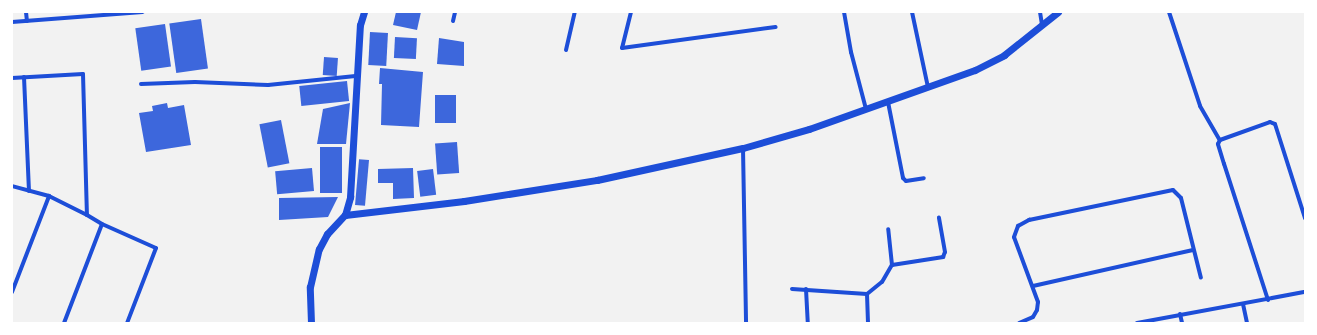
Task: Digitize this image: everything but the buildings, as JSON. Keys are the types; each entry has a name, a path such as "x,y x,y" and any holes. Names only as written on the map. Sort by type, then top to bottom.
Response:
{"street":[{"path":"26,12 27,21"},
{"path":"12,22 85,14 143,12"},
{"path":"311,323 310,287 319,249 327,234 345,215 352,182 356,76 360,24 364,12"},
{"path":"453,21 455,12"},
{"path":"566,50 575,12"},
{"path":"631,12 622,48 776,27"},
{"path":"844,12 851,52 866,109"},
{"path":"912,12 928,87"},
{"path":"1040,12 1042,25"},
{"path":"345,215 464,201 597,180 743,148 888,102 990,63 1058,12"},
{"path":"1169,12 1200,106 1220,140 1218,144 1268,300"},
{"path":"12,78 83,74 88,215"},
{"path":"141,84 195,82 268,85 356,76"},
{"path":"24,77 28,191"},
{"path":"888,102 903,178 906,181 924,178"},
{"path":"1220,140 1270,122 1275,124 1305,218"},
{"path":"743,148 746,323"},
{"path":"12,186 49,196 88,215 102,224 156,248 128,323"},
{"path":"1019,323 1033,316 1037,310 1038,302 1014,237 1018,226 1029,220 1174,190 1181,198 1201,278"},
{"path":"12,292 49,196"},
{"path":"892,265 943,257 945,252 939,218"},
{"path":"64,323 102,224"},
{"path":"792,290 806,289 867,294 882,282 892,265 888,229"},
{"path":"1033,286 1193,250"},
{"path":"806,289 808,323"},
{"path":"1137,323 1305,292"},
{"path":"867,294 868,323"},
{"path":"1243,304 1247,323"},
{"path":"1180,314 1182,323"}]}
